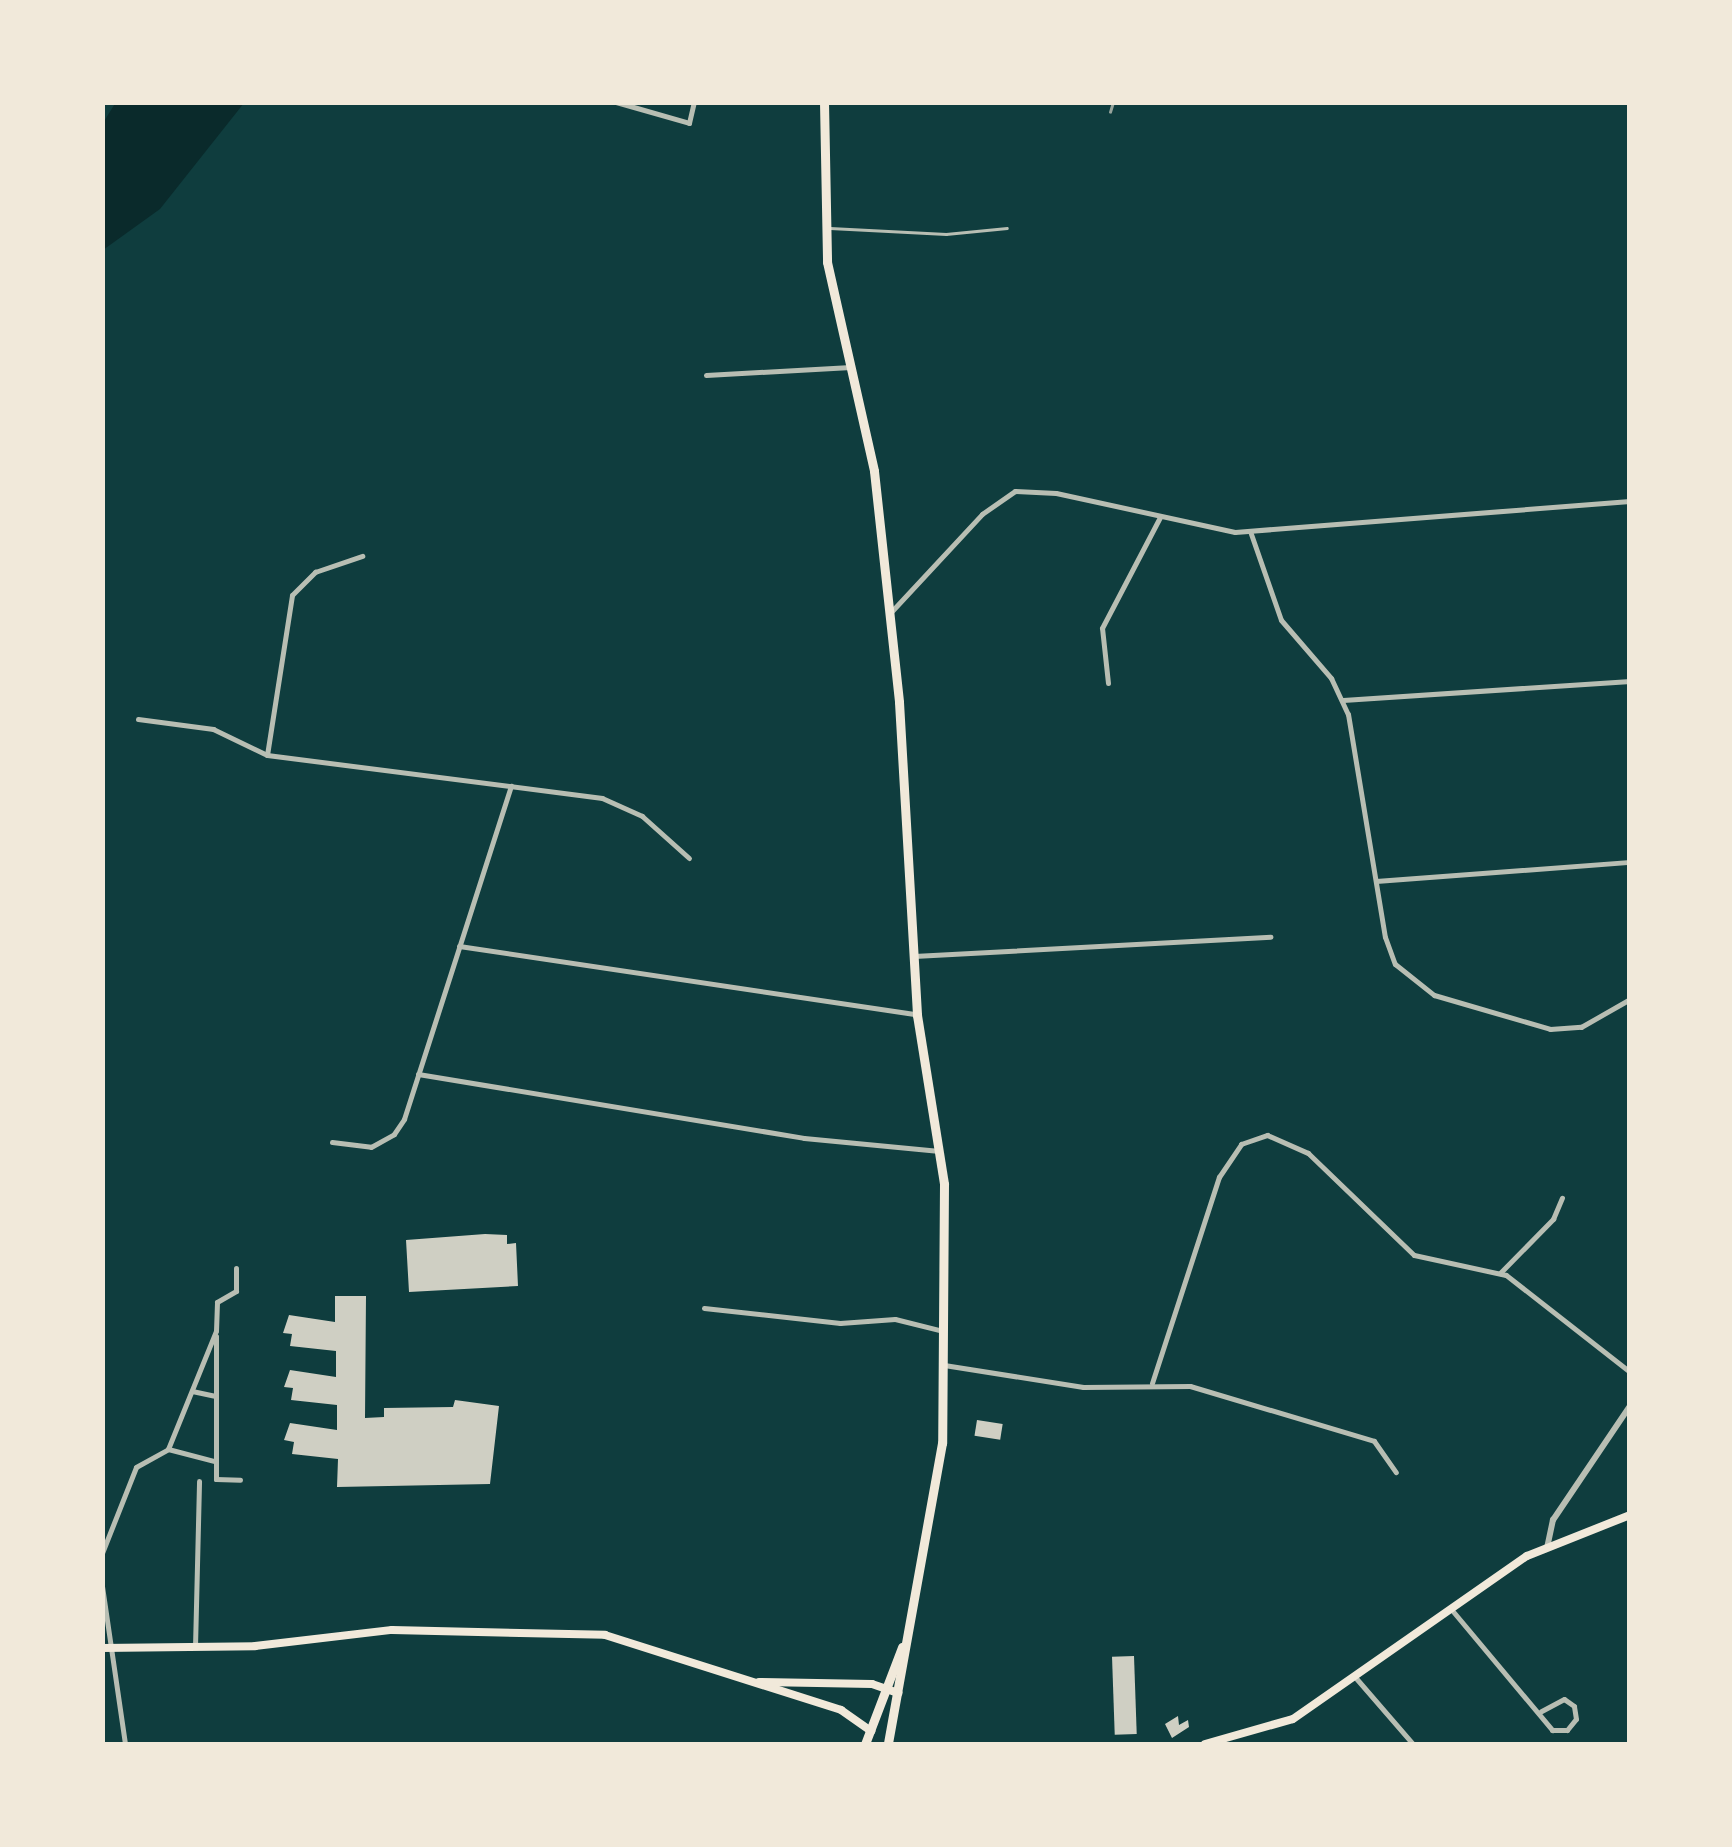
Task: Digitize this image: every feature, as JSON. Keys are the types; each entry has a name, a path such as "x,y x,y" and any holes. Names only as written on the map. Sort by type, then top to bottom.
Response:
{"main road":[{"path":"824,102 823,228 869,444 889,614 917,1015 940,1152 942,1442 888,1744"},
{"path":"1205,1744 1292,1719 1450,1607 1547,1548 1630,1515"},
{"path":"865,1744 910,1626"},
{"path":"107,1648 195,1647 392,1630 605,1635 841,1710 872,1731"},
{"path":"745,1681 888,1685 898,1693"}],"street":[{"path":"616,102 689,124 694,102"},
{"path":"706,375 851,367"},
{"path":"889,614 927,580 982,514 1015,491 1056,493 1250,532 1630,501"},
{"path":"1108,683 1102,628 1160,516"},
{"path":"1250,532 1281,620 1342,700 1390,952 1420,989 1568,1030 1630,999"},
{"path":"267,754 292,595 316,572 362,556"},
{"path":"1342,700 1630,681"},
{"path":"138,719 213,729 267,754 620,803 689,858"},
{"path":"332,1142 370,1147 394,1134 418,1074 510,786"},
{"path":"1376,881 1630,862"},
{"path":"913,956 1182,936 1270,937"},
{"path":"459,946 917,1015"},
{"path":"418,1074 787,1135 940,1152"},
{"path":"1152,1382 1219,1176 1250,1139 1278,1137 1308,1153 1418,1257 1500,1272 1630,1372"},
{"path":"1500,1272 1552,1219 1562,1198"},
{"path":"236,1268 236,1290 217,1302 214,1462 216,1479 240,1480"},
{"path":"704,1308 840,1323 896,1318 944,1331"},
{"path":"102,1553 136,1466 168,1449 216,1331"},
{"path":"944,1365 1083,1387 1152,1382 1190,1386 1374,1441 1396,1472"},
{"path":"192,1392 215,1396"},
{"path":"1547,1548 1552,1520 1630,1406"},
{"path":"168,1449 214,1462"},
{"path":"195,1647 198,1481"},
{"path":"102,1586 107,1648 125,1744"},
{"path":"1450,1607 1541,1711 1559,1731 1576,1719 1574,1706 1564,1699 1541,1711"},
{"path":"1354,1676 1412,1744"}],"lane":[{"path":"823,228 946,234 1007,228"}],"water":[{"path":"116,102 244,103 160,209 103,250 103,123"}],"building":[{"path":"507,1235 507,1244 516,1243 518,1286 409,1292 406,1240"},
{"path":"335,1296 366,1296 365,1418 384,1417 384,1408 453,1407 455,1400 499,1406 490,1484 337,1487 338,1459 292,1454 294,1442 284,1440 290,1423 337,1430 337,1405 291,1400 293,1388 284,1387 290,1370 336,1377 336,1351 290,1346 292,1334 283,1333 289,1315 335,1322"},
{"path":"977,1420 1003,1424 1000,1440 974,1436"},
{"path":"1134,1656 1137,1734 1115,1735 1112,1657"},
{"path":"1178,1716 1179,1725 1188,1720 1189,1727 1172,1738 1165,1724"}],"railway":[{"path":"1110,112 1113,102"}]}
